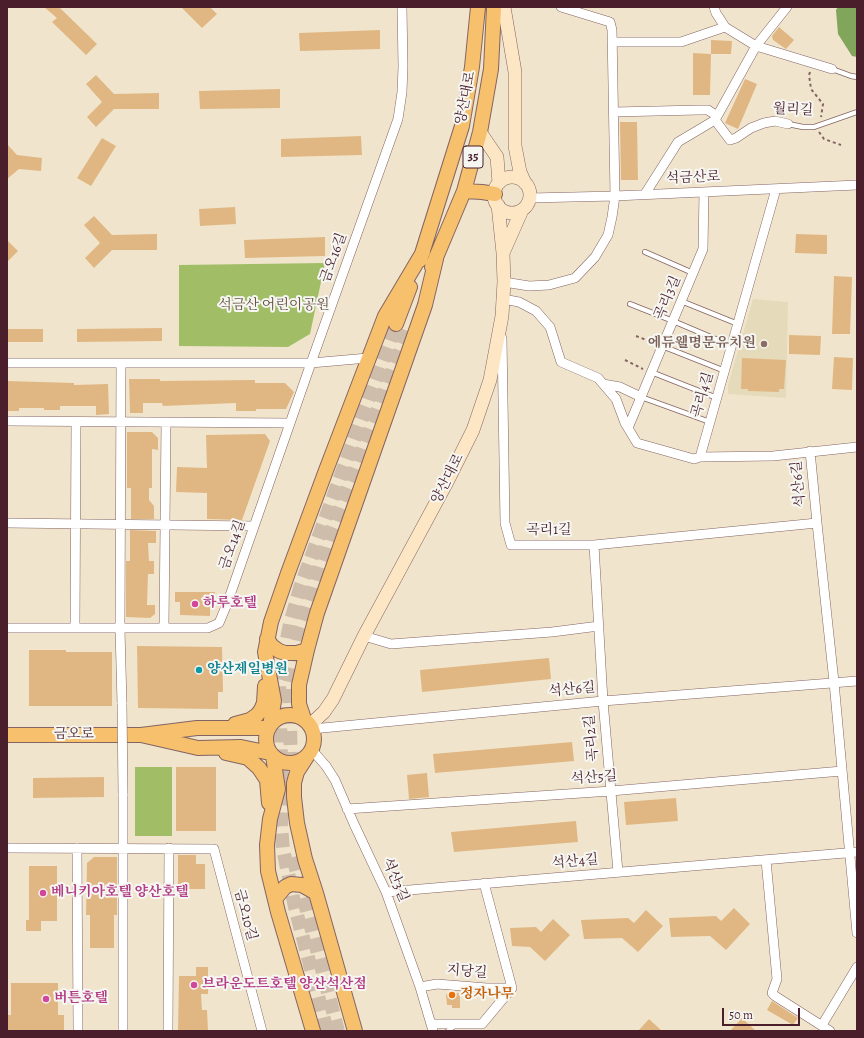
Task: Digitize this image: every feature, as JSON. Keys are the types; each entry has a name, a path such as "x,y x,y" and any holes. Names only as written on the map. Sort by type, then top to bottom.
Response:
{"main road":[{"name":"양산대로","path":"478,7 472,67 462,126 402,326 419,299 464,191 480,132 491,69 494,7"},
{"path":"503,253 522,210 530,198 530,192 518,167 515,146 515,72 506,10"},
{"name":"양산대로","path":"309,724 324,712 333,699 364,636 473,430 490,380 502,316 504,282 503,253 497,194 499,174 497,157 480,132"},
{"path":"497,194 504,180 515,177 525,182"},
{"path":"464,191 497,194"},
{"path":"497,194 506,212 517,212 522,210"},
{"path":"220,728 250,720 257,715 264,703 265,696 263,673 266,645 271,622 288,573 385,316 423,252"},
{"path":"355,1031 305,859 297,823 294,784 297,772 314,743 314,736 299,704 299,686 317,613 425,305 436,259"},
{"path":"266,645 272,646 285,653 297,653 307,650"},
{"path":"266,645 273,696 272,714 266,734 267,747 279,760 287,763 294,763 302,760 310,752"},
{"path":"269,727 275,720 289,715 297,716 309,724"},
{"name":"금오로","path":"7,734 141,735 197,728 269,727"},
{"name":"금오로","path":"141,735 198,748 241,747 272,754"},
{"path":"198,748 239,756 254,762 267,780 270,819"},
{"path":"272,754 278,789 270,819 267,845 268,871 313,1031"},
{"path":"275,899 285,887 291,884 302,885 316,893"}],"street":[{"name":"금오16길","path":"311,362 398,119 403,72 402,7"},
{"path":"504,282 529,286 549,285 574,278 595,257 608,235 615,196 612,30 610,22 561,7"},
{"path":"714,7 725,27 756,46 832,69"},
{"path":"645,194 678,142 716,118 756,46 787,7"},
{"path":"612,42 681,42 725,27"},
{"path":"614,112 708,110 716,118"},
{"name":"월리길","path":"716,118 730,140 764,122 775,121 788,124"},
{"name":"석금산로","path":"530,198 615,196 857,184"},
{"name":"곡리4길","path":"700,457 776,189"},
{"name":"곡리3길","path":"628,428 703,249 704,192"},
{"path":"503,299 519,302 536,311 550,327 561,362 598,378 616,399 628,428 637,443 694,459 700,457 773,456 857,447"},
{"name":"곡리1길","path":"502,316 505,523 511,545 594,545 816,523"},
{"path":"7,363 311,362 368,358"},
{"name":"금오14길","path":"7,628 208,628 219,623 227,604 311,362"},
{"path":"120,363 120,628 123,794 122,849 124,1031"},
{"path":"603,384 620,387 641,397"},
{"path":"7,421 289,423"},
{"path":"75,628 76,422"},
{"path":"164,628 166,423"},
{"name":"석산6길","path":"810,451 816,523 834,682"},
{"path":"7,523 254,526"},
{"name":"곡리2길","path":"594,545 603,701 618,872"},
{"path":"364,636 392,644 552,632 599,626"},
{"name":"석산6길","path":"309,724 857,681"},
{"path":"834,682 842,771 854,852 857,933"},
{"name":"석산3길","path":"310,752 326,766 335,780 386,892 420,987 432,1027"},
{"name":"석산5길","path":"347,809 611,792 842,771"},
{"name":"금오10길","path":"7,848 214,849 262,1031"},
{"path":"77,848 78,1031"},
{"path":"168,1031 169,848"},
{"name":"석산4길","path":"386,892 854,852"},
{"path":"766,860 777,979 772,993 830,1031"},
{"path":"432,1027 457,1024 482,1024 512,988 484,883"},
{"path":"822,1025 857,967"},
{"name":"지당길","path":"420,987 437,984 487,988 512,988"}],"lane":[{"path":"832,69 857,77"},
{"name":"월리길","path":"788,124 803,127 814,127 857,112"},
{"path":"645,252 693,273"},
{"path":"681,301 738,324"},
{"path":"630,304 732,346"},
{"path":"662,346 725,371"},
{"path":"651,372 717,398"},
{"path":"641,397 710,422"},
{"path":"448,1031 457,1024"}],"path":[{"path":"813,64 808,75 811,89 823,104 820,125"},
{"path":"814,127 824,139 841,144"},
{"path":"636,336 662,346"},
{"path":"624,360 651,372"}],"shaded area":[{"name":"에듀웰명문유치원","path":"753,299 788,302 786,398 728,394 728,385"}],"green space":[{"path":"838,7 857,7 857,57 852,56 838,34 836,10"},
{"name":"석금산 어린이공원","path":"325,263 310,334 288,347 179,346 179,265"},
{"path":"135,767 172,767 172,836 135,836"}],"building":[{"path":"44,7 59,7 97,44 86,55 52,22 57,18"},
{"path":"181,7 210,7 217,14 202,28"},
{"path":"779,27 794,40 786,49 773,40 772,36"},
{"path":"380,30 380,49 300,51 299,33"},
{"path":"711,40 732,41 731,54 711,54"},
{"path":"693,53 711,54 710,95 693,95"},
{"path":"96,75 114,94 159,93 159,109 114,109 96,127 87,117 102,102 86,84"},
{"path":"745,79 757,84 738,129 725,123"},
{"path":"280,89 280,108 200,109 199,91"},
{"path":"620,122 637,122 638,180 621,180"},
{"path":"361,136 362,155 281,157 281,139"},
{"path":"102,138 116,146 91,186 77,178"},
{"path":"7,144 17,155 42,158 41,171 19,169 7,179"},
{"path":"235,207 236,224 200,226 199,209"},
{"path":"94,216 112,235 157,234 157,250 112,250 94,268 85,258 100,243 84,225"},
{"path":"796,234 827,235 827,254 795,253"},
{"path":"325,237 325,256 245,258 244,240"},
{"path":"7,240 18,251 7,262"},
{"path":"834,276 852,277 850,334 832,334"},
{"path":"162,328 162,341 77,342 77,329"},
{"path":"7,329 43,329 43,342 7,342"},
{"path":"789,335 821,336 820,355 789,354"},
{"path":"834,357 853,358 852,390 832,389"},
{"path":"742,358 786,360 784,389 779,389 779,392 748,391 748,389 741,389"},
{"path":"129,379 160,379 160,381 255,380 255,383 285,383 294,392 286,409 236,411 236,403 163,406 162,403 143,403 143,413 130,413"},
{"path":"7,381 74,383 74,385 108,384 109,414 96,415 96,406 60,406 60,410 44,410 44,408 19,408 19,411 7,411"},
{"path":"127,432 152,432 158,438 158,450 152,449 152,488 149,488 149,500 154,506 154,519 131,519 131,488 127,488"},
{"path":"265,434 270,441 242,520 207,519 207,493 176,492 177,467 207,468 206,435"},
{"path":"130,530 156,531 156,543 148,543 149,561 154,561 154,574 148,574 147,605 155,605 155,614 150,618 126,617 126,561 130,561"},
{"name":"하루호텔","path":"175,592 215,592 214,604 210,604 210,616 180,615 180,602 175,602"},
{"path":"137,646 222,647 223,692 218,692 218,709 138,708"},
{"path":"29,650 112,652 112,706 29,706"},
{"path":"549,658 551,679 422,692 420,670"},
{"path":"572,742 574,761 435,773 433,754"},
{"path":"176,767 216,767 216,831 176,831"},
{"path":"427,773 429,797 409,799 407,775"},
{"path":"104,777 104,797 33,798 33,778"},
{"path":"676,798 678,821 626,825 624,802"},
{"path":"576,821 578,842 454,852 451,832"},
{"path":"178,855 196,855 196,864 205,864 205,889 178,889"},
{"path":"94,857 117,857 117,915 114,915 114,948 90,948 90,915 86,915 87,863"},
{"name":"베니키아호텔 양산호텔","path":"29,866 57,866 57,921 41,921 41,931 26,931 26,920 29,920"},
{"path":"734,908 750,924 726,950 710,936 671,937 669,918 716,916 721,921"},
{"path":"646,910 663,926 638,952 622,938 584,939 581,920 628,918 634,923"},
{"path":"553,919 570,935 545,961 530,947 512,946 510,928 536,927 541,932"},
{"path":"196,967 208,967 208,994 201,994 202,1010 207,1010 208,1031 178,1031 179,976 196,976"},
{"path":"11,983 58,983 58,1015 64,1015 64,1031 7,1031 7,1015 11,1015"},
{"path":"460,993 460,1008 452,1008 452,1005 447,1005 446,994"},
{"path":"772,1001 798,1018 793,1025 767,1010"},
{"path":"742,1018 756,1031 730,1031"},
{"path":"649,1019 662,1031 638,1031"}],"tunnel":[{"path":"327,1031 295,907 283,849 281,826 282,802 279,680 290,624 300,588 396,324"},
{"path":"290,787 291,764 289,684 301,628 328,540 409,328"},
{"path":"293,857 338,1031"}],"place":[{"name":"에듀웰명문유치원","path":"764,344"},
{"name":"하루호텔","path":"195,604"},
{"name":"양산제일병원","path":"199,670"},
{"name":"베니키아호텔 양산호텔","path":"43,893"},
{"name":"브라운도트호텔 양산석산점","path":"194,985"},
{"name":"정자나무","path":"452,995"},
{"name":"버튼호텔","path":"46,999"}]}
